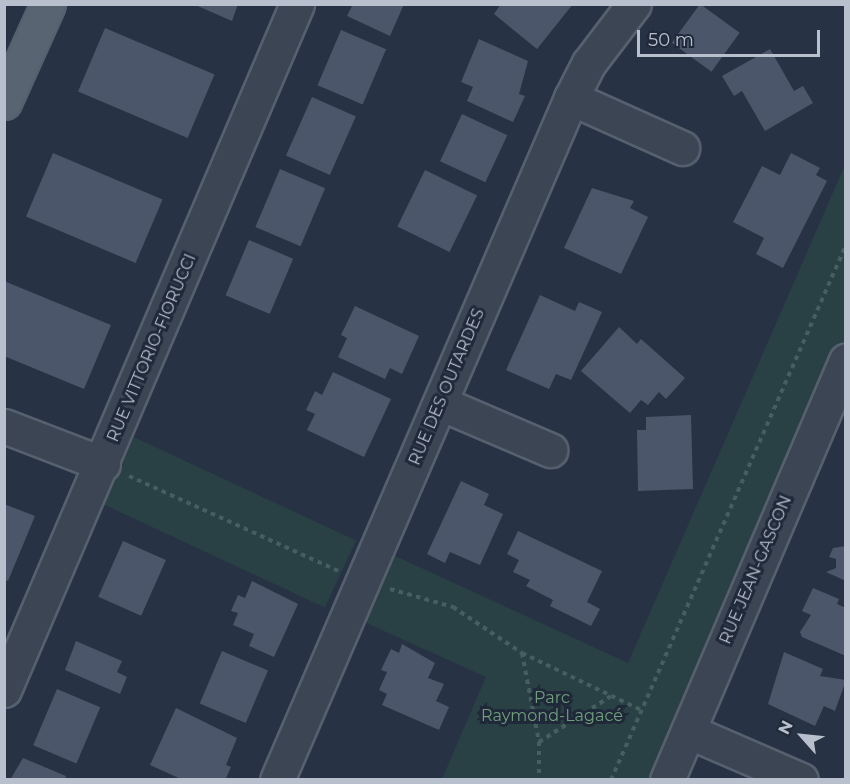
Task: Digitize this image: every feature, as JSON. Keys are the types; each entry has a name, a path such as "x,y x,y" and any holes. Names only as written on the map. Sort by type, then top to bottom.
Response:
{"main road":[{"path":"4,102 48,4"}],"street":[{"name":"RUE VITTORIO-FIORUCCI","path":"4,690 103,464 297,4"},
{"name":"RUE DES OUTARDES","path":"277,780 571,98 589,63 634,4"},
{"path":"571,98 682,148"},
{"name":"RUE JEAN-GASCON","path":"667,780 846,361"},
{"path":"440,404 550,450"},
{"path":"4,426 103,464"},
{"path":"688,731 801,780"}],"path":[{"path":"611,780 846,245"},
{"path":"522,653 539,742 539,780"},
{"path":"539,742 611,696"}],"green space":[{"name":"Parc Raymond-Lagacé","path":"845,165 845,361 667,779 442,779 486,677 364,622 393,555 628,663"},
{"path":"134,437 356,541 325,608 103,504"}],"building":[{"path":"193,4 238,4 232,21"},
{"path":"353,4 404,4 390,36 347,16"},
{"path":"501,4 573,4 537,49 494,14"},
{"path":"700,4 740,33 711,72 672,43"},
{"path":"105,28 215,74 188,138 78,92"},
{"path":"341,30 386,49 363,104 318,85"},
{"path":"479,39 528,61 519,94 525,96 513,122 467,101 473,87 461,82"},
{"path":"770,49 794,91 803,86 813,103 765,131 742,91 734,96 722,76"},
{"path":"312,97 356,117 330,175 286,155"},
{"path":"462,114 507,135 485,182 440,161"},
{"path":"53,153 163,199 136,263 26,217"},
{"path":"791,153 820,168 816,175 827,181 783,268 756,254 764,238 733,222 762,166 780,175"},
{"path":"280,169 325,188 300,246 255,227"},
{"path":"425,170 477,195 450,252 397,227"},
{"path":"592,188 634,201 630,208 648,217 621,274 564,248"},
{"path":"249,240 293,259 270,314 226,295"},
{"path":"4,281 111,325 84,389 4,356"},
{"path":"540,295 575,311 579,302 602,312 571,380 556,374 549,389 506,370"},
{"path":"355,306 419,336 402,374 390,368 385,379 338,357 347,338 341,335"},
{"path":"619,327 637,344 641,339 685,378 666,399 659,392 648,405 641,400 630,413 581,371"},
{"path":"333,372 391,399 364,457 307,430 315,414 306,410 315,391 322,395"},
{"path":"691,415 693,489 638,491 637,430 646,430 646,417"},
{"path":"461,481 489,494 484,505 503,514 480,565 450,552 445,563 427,554"},
{"path":"4,504 35,516 8,581 4,579"},
{"path":"518,531 602,571 587,602 600,609 591,626 550,606 553,600 526,586 530,580 513,572 519,560 507,554"},
{"path":"123,541 166,560 141,616 98,597"},
{"path":"846,546 846,581 826,572 836,568 836,559 829,557 833,548"},
{"path":"252,581 298,604 274,657 249,646 254,634 233,625 238,613 231,611 238,595 245,598"},
{"path":"813,588 839,599 837,604 846,608 846,656 802,637 800,632 811,615 802,611"},
{"path":"76,641 122,661 117,672 127,677 120,694 65,670"},
{"path":"402,644 435,663 428,678 444,684 436,701 449,707 439,730 382,705 387,694 379,690 387,672 381,670 391,649 399,653"},
{"path":"222,651 268,671 246,723 200,703"},
{"path":"784,652 823,669 820,676 846,680 835,711 824,706 815,726 768,704"},
{"path":"57,689 100,707 76,764 33,745"},
{"path":"176,708 237,738 226,765 231,767 226,778 183,780 150,765"},
{"path":"23,758 66,776 65,780 10,780"}]}
